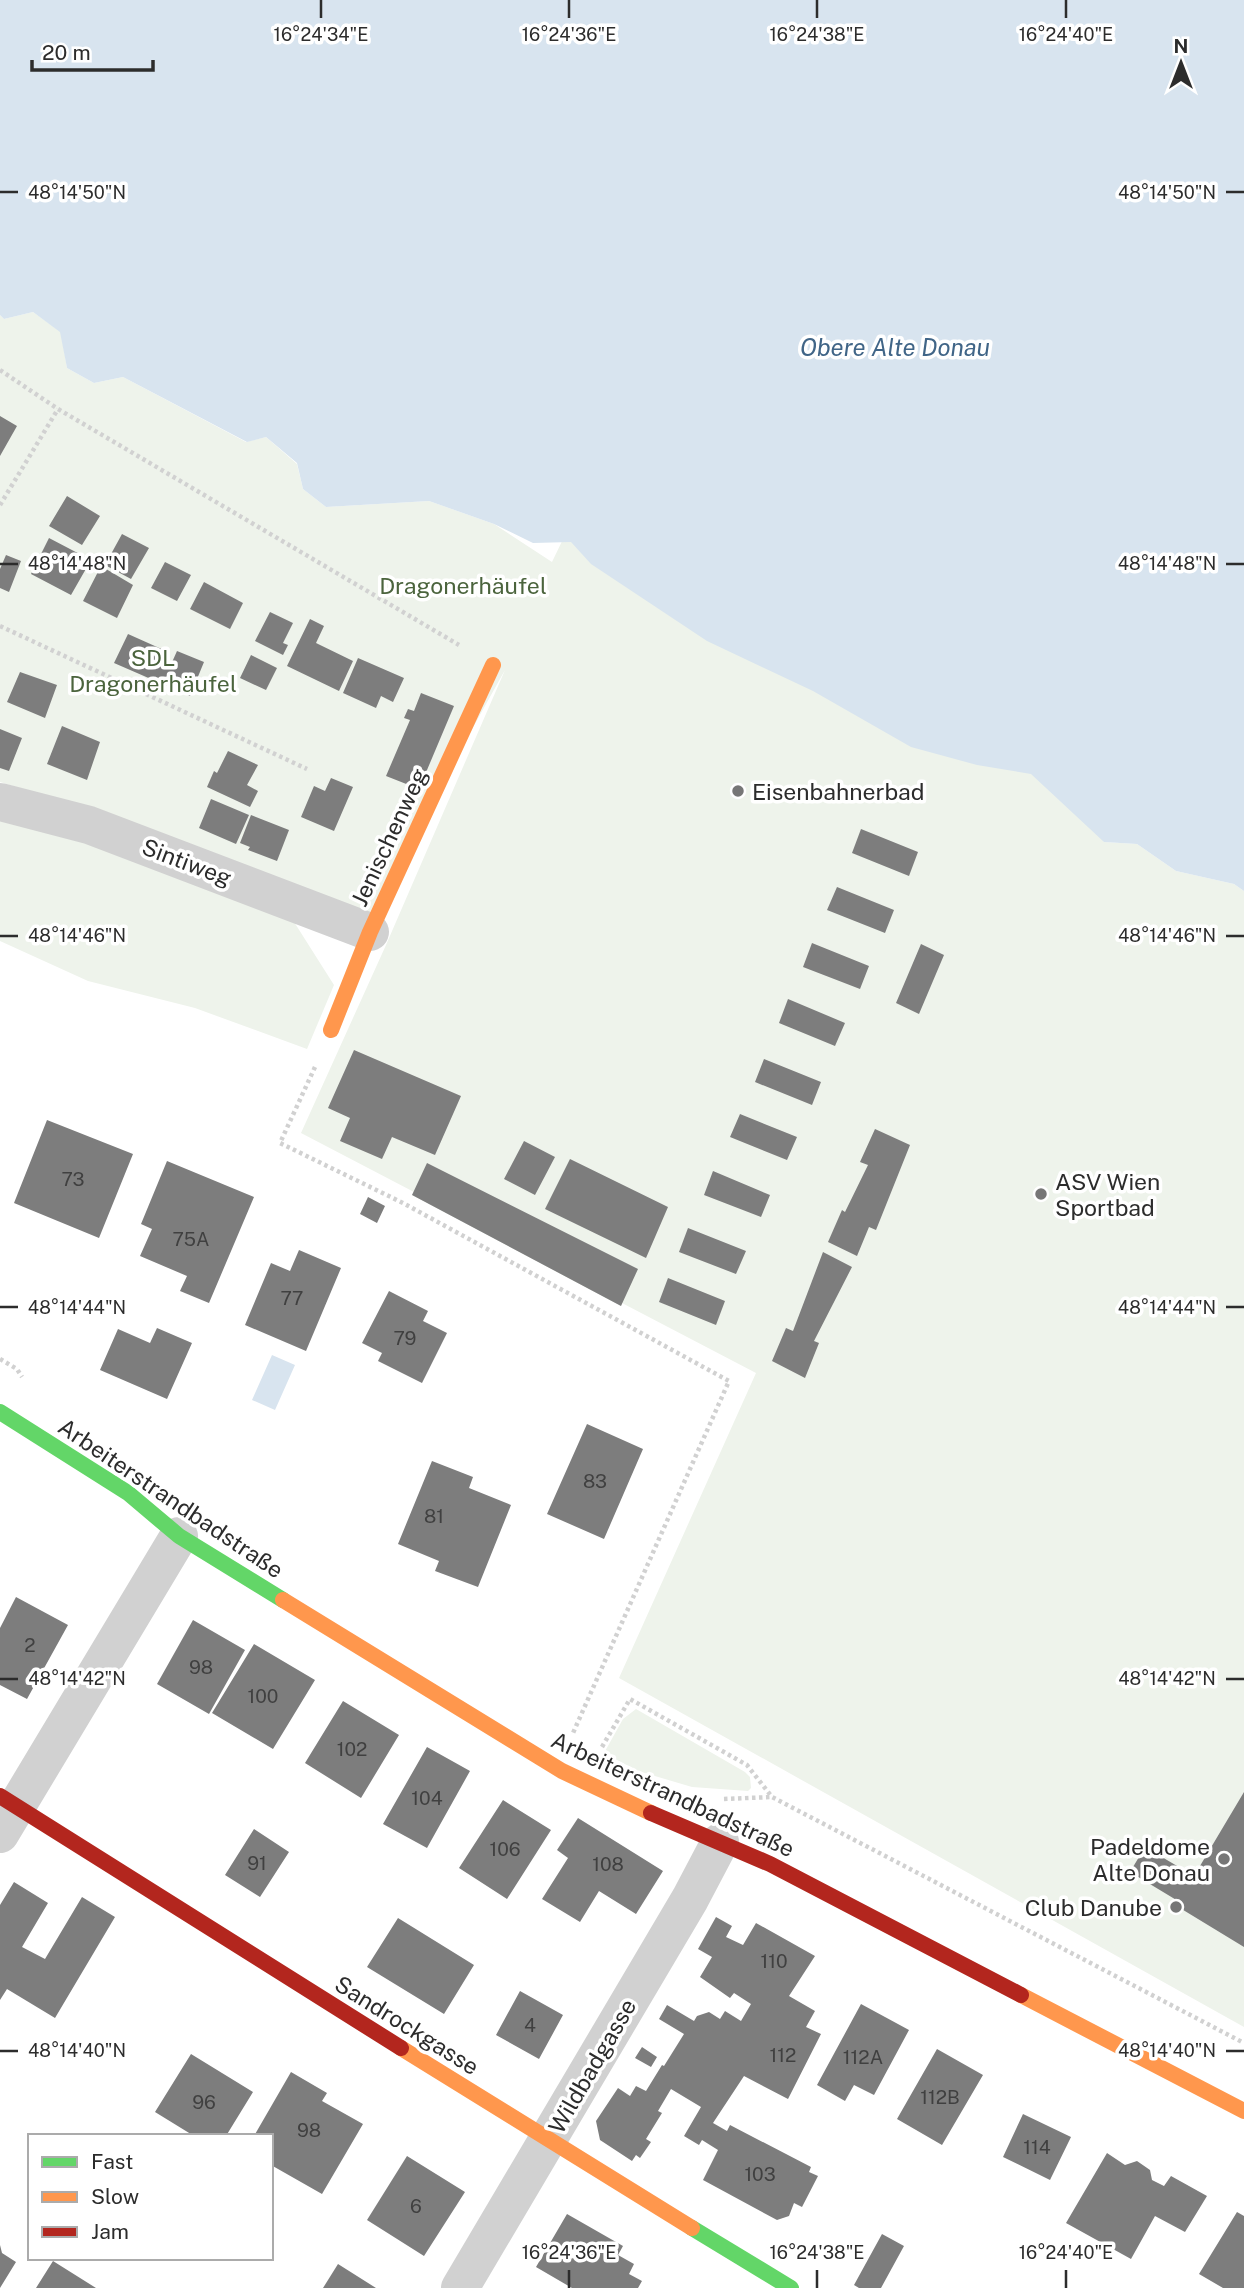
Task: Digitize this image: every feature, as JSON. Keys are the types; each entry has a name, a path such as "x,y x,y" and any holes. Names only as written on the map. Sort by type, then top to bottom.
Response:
{"street":[{"name":"Jenischenweg","path":"331,1030 370,932 493,665"},
{"name":"Sintiweg","path":"0,802 89,825 370,932"},
{"name":"Arbeiterstrandbadstraße","path":"0,1412 128,1493 179,1536 562,1771 630,1804 789,1873 1244,2112"},
{"path":"5,1812 179,1536"},
{"name":"Sandrockgasse","path":"5,1812 791,2288"},
{"name":"Wildbadgasse","path":"460,2288 690,1899 720,1842"}],"path":[{"path":"0,370 58,409 493,665"},
{"path":"0,505 58,409"},
{"path":"0,626 307,769"},
{"path":"331,1030 280,1143 403,1203 729,1381 579,1723 569,1740"},
{"path":"596,1757 630,1699 747,1765 772,1797 1244,2043"}],"green space":[{"path":"706,243 1104,842 1137,844 1176,871 1234,884 1244,891 1244,2027 619,1678 756,1373 622,1303 621,1306 301,1133 505,670 368,916 79,806 0,782 0,315 4,319 33,312 61,332 67,368 94,383 123,377 246,442 266,437 297,464 303,489 326,507 429,501 494,524 552,562"},
{"path":"0,813 289,914 334,985 307,1049 195,1008 88,981 0,941"},
{"path":"636,1709 745,1772 750,1777 751,1788 748,1791 692,1787 638,1771 604,1753 623,1719"}],"water":[{"name":"Obere Alte Donau","path":"0,0 1244,0 1244,891 1234,884 1176,871 1137,844 1104,842 1031,774 977,765 911,747 813,691 707,641 591,564 571,542 533,543 494,524 429,501 326,507 303,489 297,463 266,437 247,442 123,377 94,383 67,368 60,332 33,312 4,319 0,315"},
{"path":"272,1355 295,1365 275,1410 252,1400"}],"building":[{"path":"0,416 17,426 0,456"},
{"path":"67,496 100,516 82,545 49,526"},
{"path":"122,534 149,548 131,579 105,565"},
{"path":"49,538 91,560 71,595 31,574"},
{"path":"6,555 21,561 9,592 0,588 0,569"},
{"path":"165,562 191,575 177,601 151,588"},
{"path":"101,566 133,585 117,618 83,601"},
{"path":"204,582 243,603 230,629 190,609"},
{"path":"270,612 293,623 283,643 288,645 283,655 255,641"},
{"path":"310,619 324,626 316,643 353,661 339,691 287,666"},
{"path":"128,634 166,651 163,666 169,669 177,651 204,662 190,696 114,663"},
{"path":"251,655 277,668 266,690 240,678"},
{"path":"358,658 404,678 393,702 381,696 376,708 343,693"},
{"path":"20,672 57,685 45,718 7,702"},
{"path":"421,693 454,706 419,789 386,776 410,720 404,718 408,709 414,711"},
{"path":"62,726 100,742 87,780 47,764"},
{"path":"0,729 22,738 9,771 0,768"},
{"path":"228,751 258,765 247,785 258,791 250,807 207,787"},
{"path":"331,778 353,787 334,831 301,817 314,786 325,791"},
{"path":"211,799 249,815 236,844 199,828"},
{"path":"251,815 289,830 277,861 248,850 250,847 240,843"},
{"path":"861,829 918,852 909,876 852,853"},
{"path":"837,887 894,910 885,933 827,910"},
{"path":"812,943 869,966 860,989 803,967"},
{"path":"921,944 944,955 919,1014 896,1003"},
{"path":"788,999 845,1023 835,1046 779,1023"},
{"path":"354,1050 461,1096 435,1155 392,1137 382,1159 340,1141 350,1118 328,1108"},
{"path":"764,1059 821,1082 812,1105 755,1082"},
{"path":"740,1114 797,1137 787,1160 730,1137"},
{"path":"47,1120 133,1154 99,1238 14,1203"},
{"path":"875,1129 910,1145 876,1230 869,1227 857,1256 828,1242 842,1210 845,1212 868,1165 860,1162"},
{"path":"524,1141 555,1157 535,1195 504,1179"},
{"path":"570,1159 668,1207 646,1258 545,1209"},
{"path":"167,1161 254,1197 209,1303 180,1291 187,1276 140,1256 152,1229 141,1224"},
{"path":"427,1163 638,1269 621,1306 412,1195"},
{"path":"713,1171 770,1195 761,1217 704,1195"},
{"path":"368,1197 385,1206 377,1223 360,1214"},
{"path":"688,1228 746,1251 736,1274 679,1252"},
{"path":"299,1250 341,1268 306,1351 245,1325 271,1263 290,1271"},
{"path":"823,1252 852,1267 814,1341 819,1343 805,1378 772,1361 786,1328 793,1331"},
{"path":"668,1278 725,1301 716,1325 659,1302"},
{"path":"389,1291 428,1311 423,1321 447,1333 422,1383 378,1361 382,1353 362,1343"},
{"path":"157,1328 192,1343 167,1399 100,1370 118,1329 150,1343"},
{"path":"587,1424 643,1449 604,1539 547,1514"},
{"path":"432,1461 473,1477 469,1488 511,1505 478,1587 435,1571 439,1561 398,1544"},
{"path":"16,1597 68,1625 27,1699 0,1685 0,1628"},
{"path":"193,1620 245,1650 209,1714 157,1684"},
{"path":"254,1644 315,1680 273,1749 212,1713"},
{"path":"343,1701 399,1735 361,1798 305,1763"},
{"path":"427,1747 470,1771 427,1848 383,1824"},
{"name":"Padeldome Alte Donau","path":"1244,1792 1244,1947 1175,1905 1178,1901 1130,1872 1145,1847 1194,1876"},
{"path":"503,1800 551,1830 507,1899 459,1868"},
{"path":"578,1818 663,1871 636,1914 599,1891 580,1922 542,1899 568,1858 557,1850"},
{"path":"254,1829 289,1852 260,1897 225,1875"},
{"path":"14,1882 48,1903 22,1947 45,1959 82,1897 115,1917 55,2018 7,1989 0,2000 0,1905"},
{"path":"716,1917 732,1926 726,1937 743,1945 756,1923 815,1956 789,1996 815,2011 806,2027 821,2034 788,2099 744,2076 713,2123 727,2131 730,2125 811,2167 809,2172 818,2176 802,2207 794,2203 789,2216 777,2220 703,2180 718,2150 702,2140 699,2145 684,2136 701,2107 671,2089 658,2111 662,2113 646,2139 651,2142 640,2158 636,2155 632,2161 600,2140 596,2121 618,2088 630,2096 636,2086 646,2091 684,2034 659,2019 667,2005 694,2021 697,2016 709,2012 720,2019 725,2011 741,2021 751,2004 734,1993 730,1998 700,1977 712,1957 698,1949"},
{"path":"398,1918 474,1965 444,2014 367,1967"},
{"path":"520,1991 563,2015 539,2059 496,2035"},
{"path":"861,2004 909,2030 874,2095 854,2085 845,2101 817,2085"},
{"path":"642,2047 657,2057 651,2067 635,2058"},
{"path":"937,2049 983,2075 942,2145 897,2119"},
{"path":"191,2054 253,2092 227,2134 191,2134 155,2112"},
{"path":"291,2072 327,2093 322,2101 363,2124 322,2194 273,2166 273,2134 255,2134"},
{"path":"1023,2114 1071,2137 1050,2180 1003,2157"},
{"path":"1107,2153 1125,2165 1137,2161 1150,2170 1152,2180 1164,2186 1171,2176 1207,2196 1185,2232 1155,2216 1131,2259 1066,2223"},
{"path":"407,2156 465,2192 424,2256 367,2220"},
{"path":"1237,2212 1244,2216 1244,2288 1223,2288 1199,2274"},
{"path":"567,2214 623,2246 618,2255 634,2264 629,2274 642,2281 638,2288 572,2288 536,2267"},
{"path":"882,2234 904,2246 881,2288 859,2288 854,2285"},
{"path":"0,2245 2,2253 16,2262 0,2288"},
{"path":"53,2261 96,2288 36,2288"},
{"path":"338,2264 376,2288 323,2288"}],"traffic: fast":[{"path":"0,1412 128,1493 179,1536 283,1600"},
{"path":"692,2228 791,2288"}],"traffic: slow":[{"path":"331,1030 370,932 493,665"},
{"path":"283,1600 562,1771 651,1813"},
{"path":"1021,1995 1244,2111"},
{"path":"401,2048 692,2228"}],"traffic: jam":[{"path":"0,1796 401,2048"},
{"path":"651,1813 770,1864 1021,1995"}],"place":[{"name":"Eisenbahnerbad","path":"738,791"},
{"name":"ASV Wien Sportbad","path":"1041,1194"},
{"name":"Padeldome Alte Donau","path":"1224,1859"},
{"name":"Club Danube","path":"1176,1907"}],"park label":[{"name":"Dragonerhäufel","path":"463,585"},
{"name":"SDL Dragonerhäufel","path":"153,670"}]}
